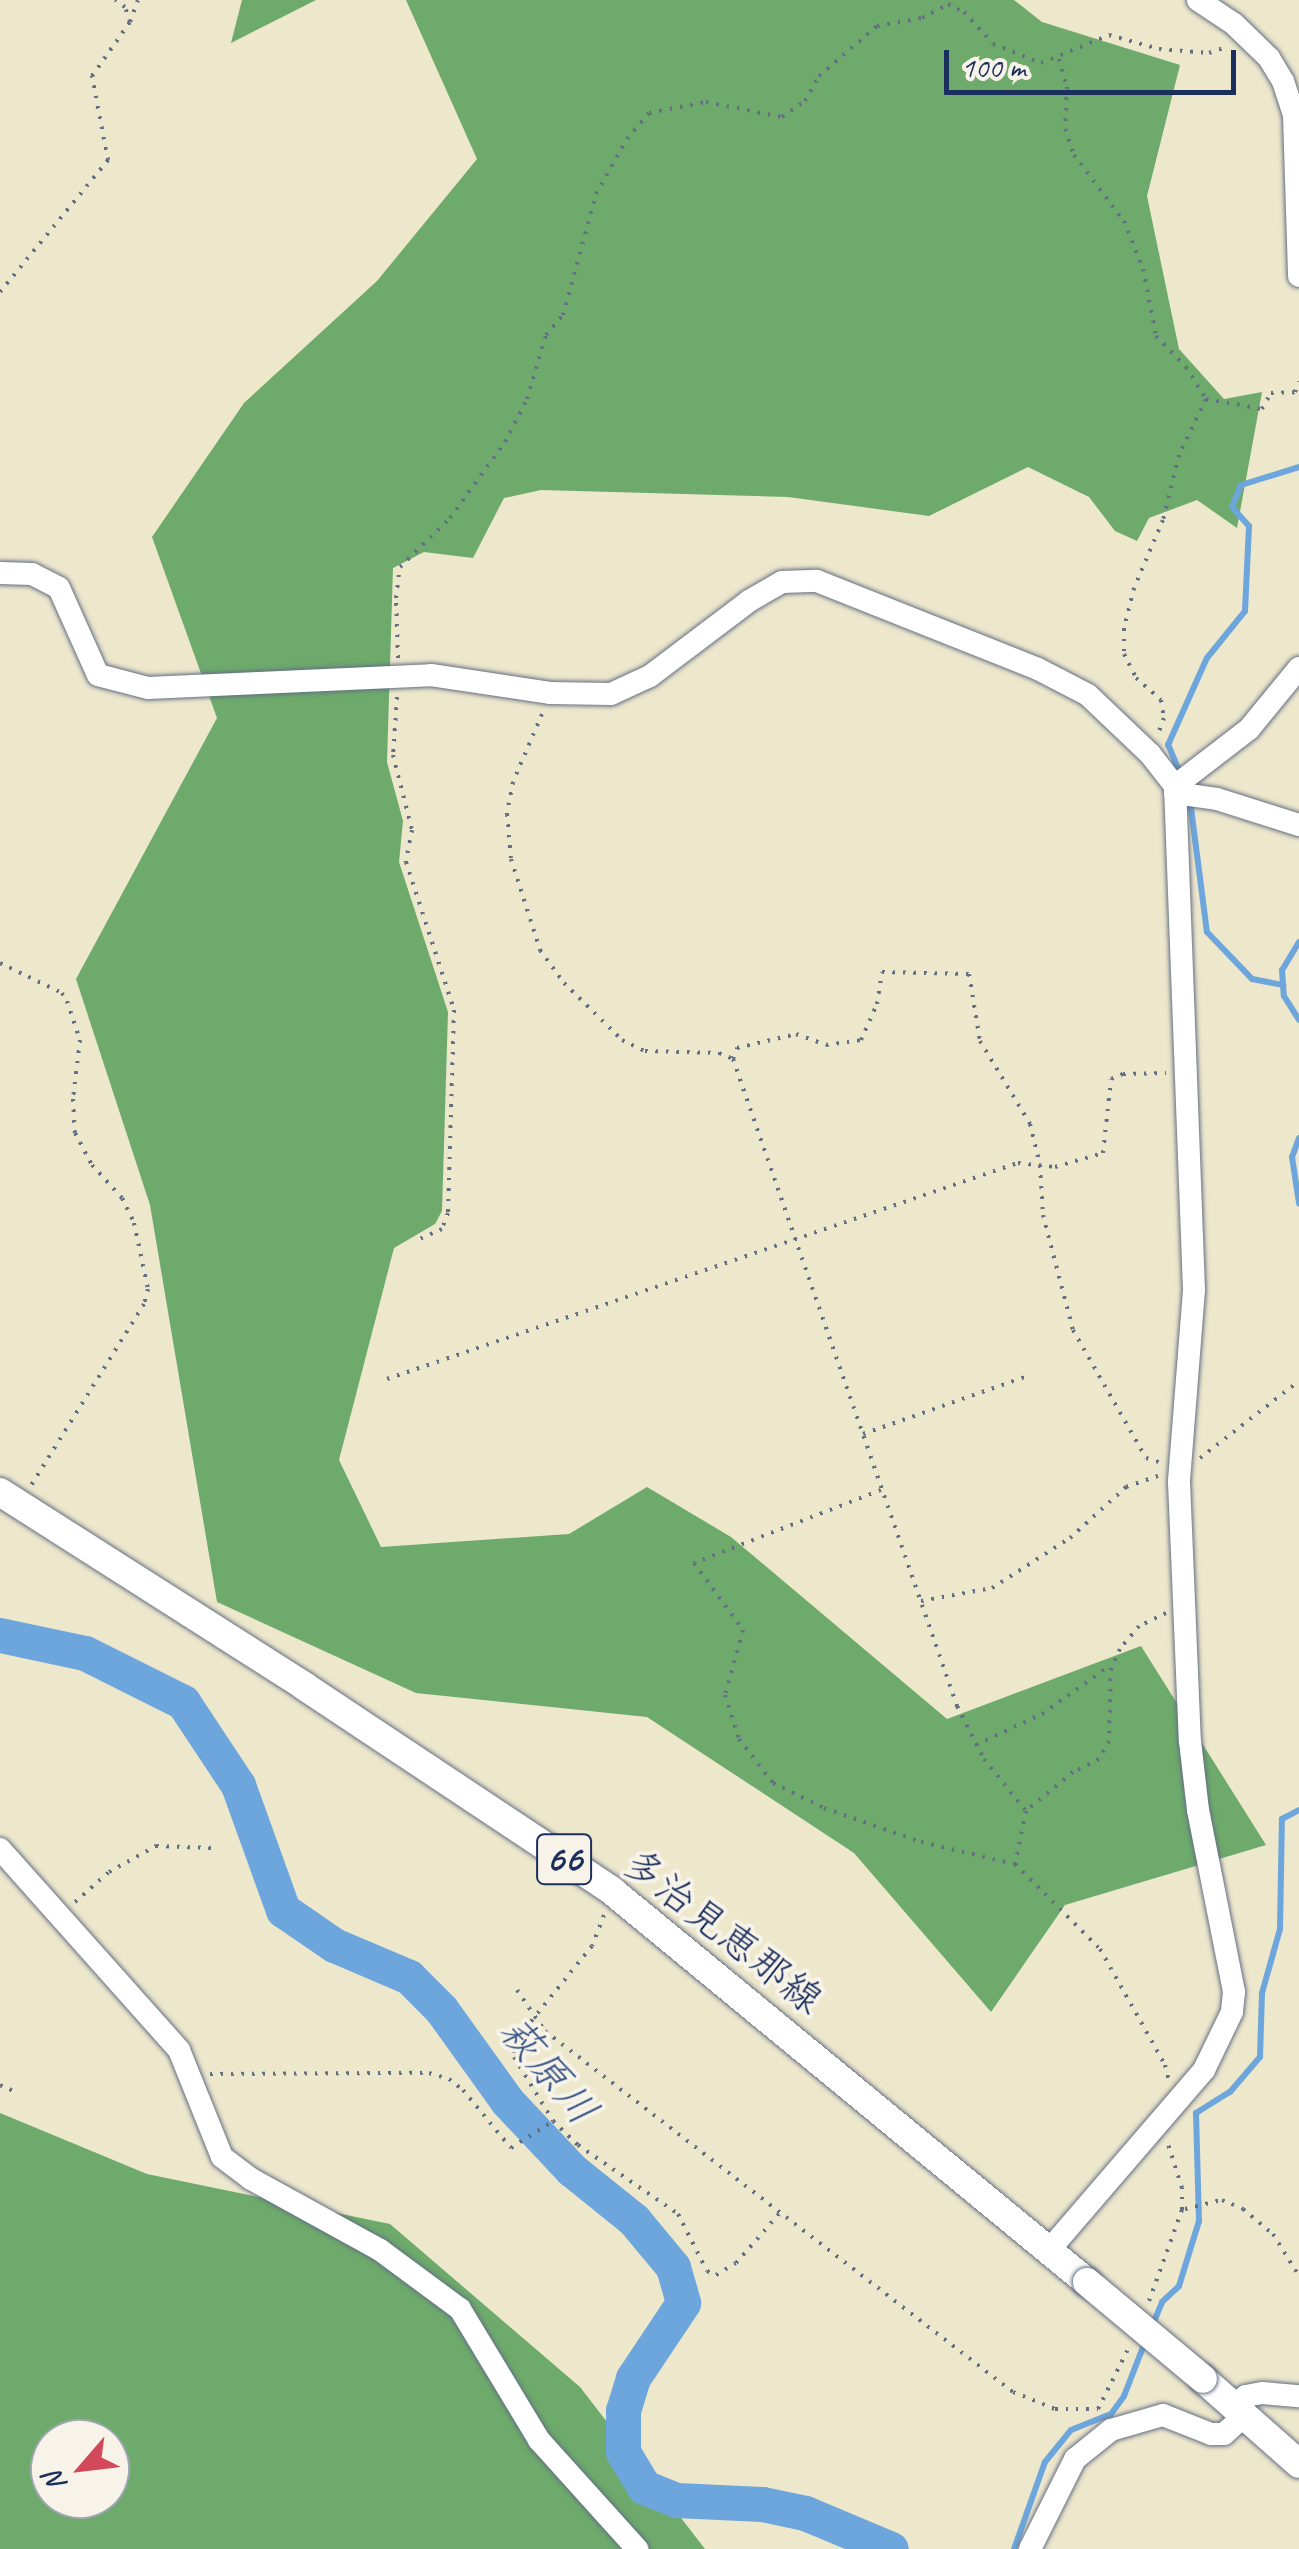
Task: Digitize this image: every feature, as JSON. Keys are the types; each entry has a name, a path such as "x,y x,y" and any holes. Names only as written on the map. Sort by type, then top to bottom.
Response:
{"main road":[{"name":"多治見恵那線","path":"10,1498 612,1891 1049,2250 1299,2464"}],"street":[{"path":"1198,0 1250,39 1283,81 1294,116 1299,276"},
{"path":"0,572 32,574 59,588 98,675 148,688 461,676 550,693 611,694 650,676 749,601 782,582 817,581 1088,695 1150,754 1175,790 1194,1290 1180,1466 1190,1741 1198,1810 1234,1992 1232,2012 1214,2054 1049,2250"},
{"path":"1175,790 1249,730 1299,668"},
{"path":"1175,790 1218,798 1299,825"},
{"path":"0,1849 179,2050 222,2157 251,2180 380,2250 460,2309 540,2440 570,2480 637,2549"},
{"path":"1040,2544 1075,2459 1111,2430 1163,2416 1211,2434 1224,2434 1246,2396 1299,2396"}],"path":[{"path":"115,0 126,7 130,22"},
{"path":"0,292 108,160 92,76 130,22 138,0"},
{"path":"417,1240 442,1229 448,1212 454,1010 406,862 412,830 393,755 400,568 450,518 506,442 527,398 546,335 563,315 596,194 627,139 649,114 706,102 782,117 805,101 819,76 878,26 922,18 948,4 964,12 993,44 1041,63 1059,59 1090,40 1109,35 1160,49 1208,53 1250,39"},
{"path":"1059,59 1067,87 1065,129 1074,155 1124,220 1143,269 1156,336 1186,367 1206,399 1262,410 1271,393 1295,392 1299,382"},
{"path":"1150,754 1164,718 1161,700 1136,678 1124,654 1124,628 1163,520 1179,455 1206,399"},
{"path":"550,693 513,782 507,814 511,859 540,950 564,983 622,1040 644,1051 718,1053 732,1059"},
{"path":"0,963 62,993 67,1001 80,1040 73,1099 75,1133 92,1166 122,1198 134,1222 148,1289 144,1304 10,1498"},
{"path":"1026,1811 976,1745 957,1706 732,1059 737,1048 796,1034 826,1045 861,1040 877,1004 882,972 968,974 980,1042 1030,1124 1040,1165 1043,1215 1073,1330 1146,1458 1180,1466"},
{"path":"387,1380 1018,1163 1055,1167 1103,1154 1112,1079 1123,1074 1183,1072"},
{"path":"862,1434 1028,1376"},
{"path":"920,1601 992,1588 1070,1538 1126,1487 1199,1459 1299,1381"},
{"path":"882,1490 694,1563 744,1630 725,1694 739,1739 773,1784 824,1808 921,1842 1015,1864 1100,1949 1165,2064 1170,2084 1164,2116 1182,2210 1149,2301"},
{"path":"976,1745 1042,1714 1112,1665 1139,1626 1186,1606"},
{"path":"1015,1864 1026,1811 1072,1772 1098,1760 1109,1741 1112,1665"},
{"path":"60,1915 109,1872 156,1846 212,1848"},
{"path":"612,1891 592,1946 516,2040 514,2058 553,2121 599,2162 678,2214 707,2271 716,2275 736,2263 779,2214"},
{"path":"518,1990 545,2031 1012,2392 1055,2409 1095,2412 1106,2401 1134,2334"},
{"path":"190,2077 429,2073 450,2079 463,2090 511,2148 553,2121"},
{"path":"0,2085 18,2093"},
{"path":"1182,2210 1222,2200 1243,2209 1273,2234 1299,2276"}],"green space":[{"path":"242,0 316,0 231,43"},
{"path":"406,0 1014,0 1042,22 1180,65 1147,196 1179,349 1224,399 1262,392 1237,528 1197,500 1149,518 1137,541 1115,531 1089,497 1028,467 929,516 788,497 541,490 504,498 473,558 424,552 393,568 387,762 403,821 399,862 448,1012 442,1211 435,1224 394,1248 339,1460 381,1547 569,1534 647,1487 731,1537 947,1719 1141,1646 1266,1845 1065,1905 991,2012 854,1853 647,1717 416,1693 217,1602 150,1205 76,979 217,718 152,537 244,403 377,281 477,159"},
{"path":"0,2113 147,2174 390,2224 580,2387 705,2549 0,2549"}],"waterway":[{"path":"1181,775 1168,745 1207,658 1245,611 1249,526 1232,507 1241,485 1299,467"},
{"path":"1190,800 1207,932 1252,979 1283,985"},
{"path":"1299,942 1282,970 1284,996 1299,1020"},
{"path":"1299,1138 1292,1157 1299,1203"},
{"name":"萩原川","path":"0,1635 85,1653 183,1702 238,1785 283,1910 334,1945 409,1977 441,2009 507,2101 572,2170 634,2220 673,2267 683,2303 633,2378 623,2410 623,2452 644,2487 676,2500 762,2504 805,2513 891,2549"},
{"path":"1152,2326 1162,2302 1179,2286 1199,2221 1196,2113 1230,2092 1260,2057 1262,1993 1280,1929 1282,1819 1299,1810"},
{"path":"1014,2549 1045,2462 1071,2430 1111,2414 1124,2396 1145,2342"}]}
